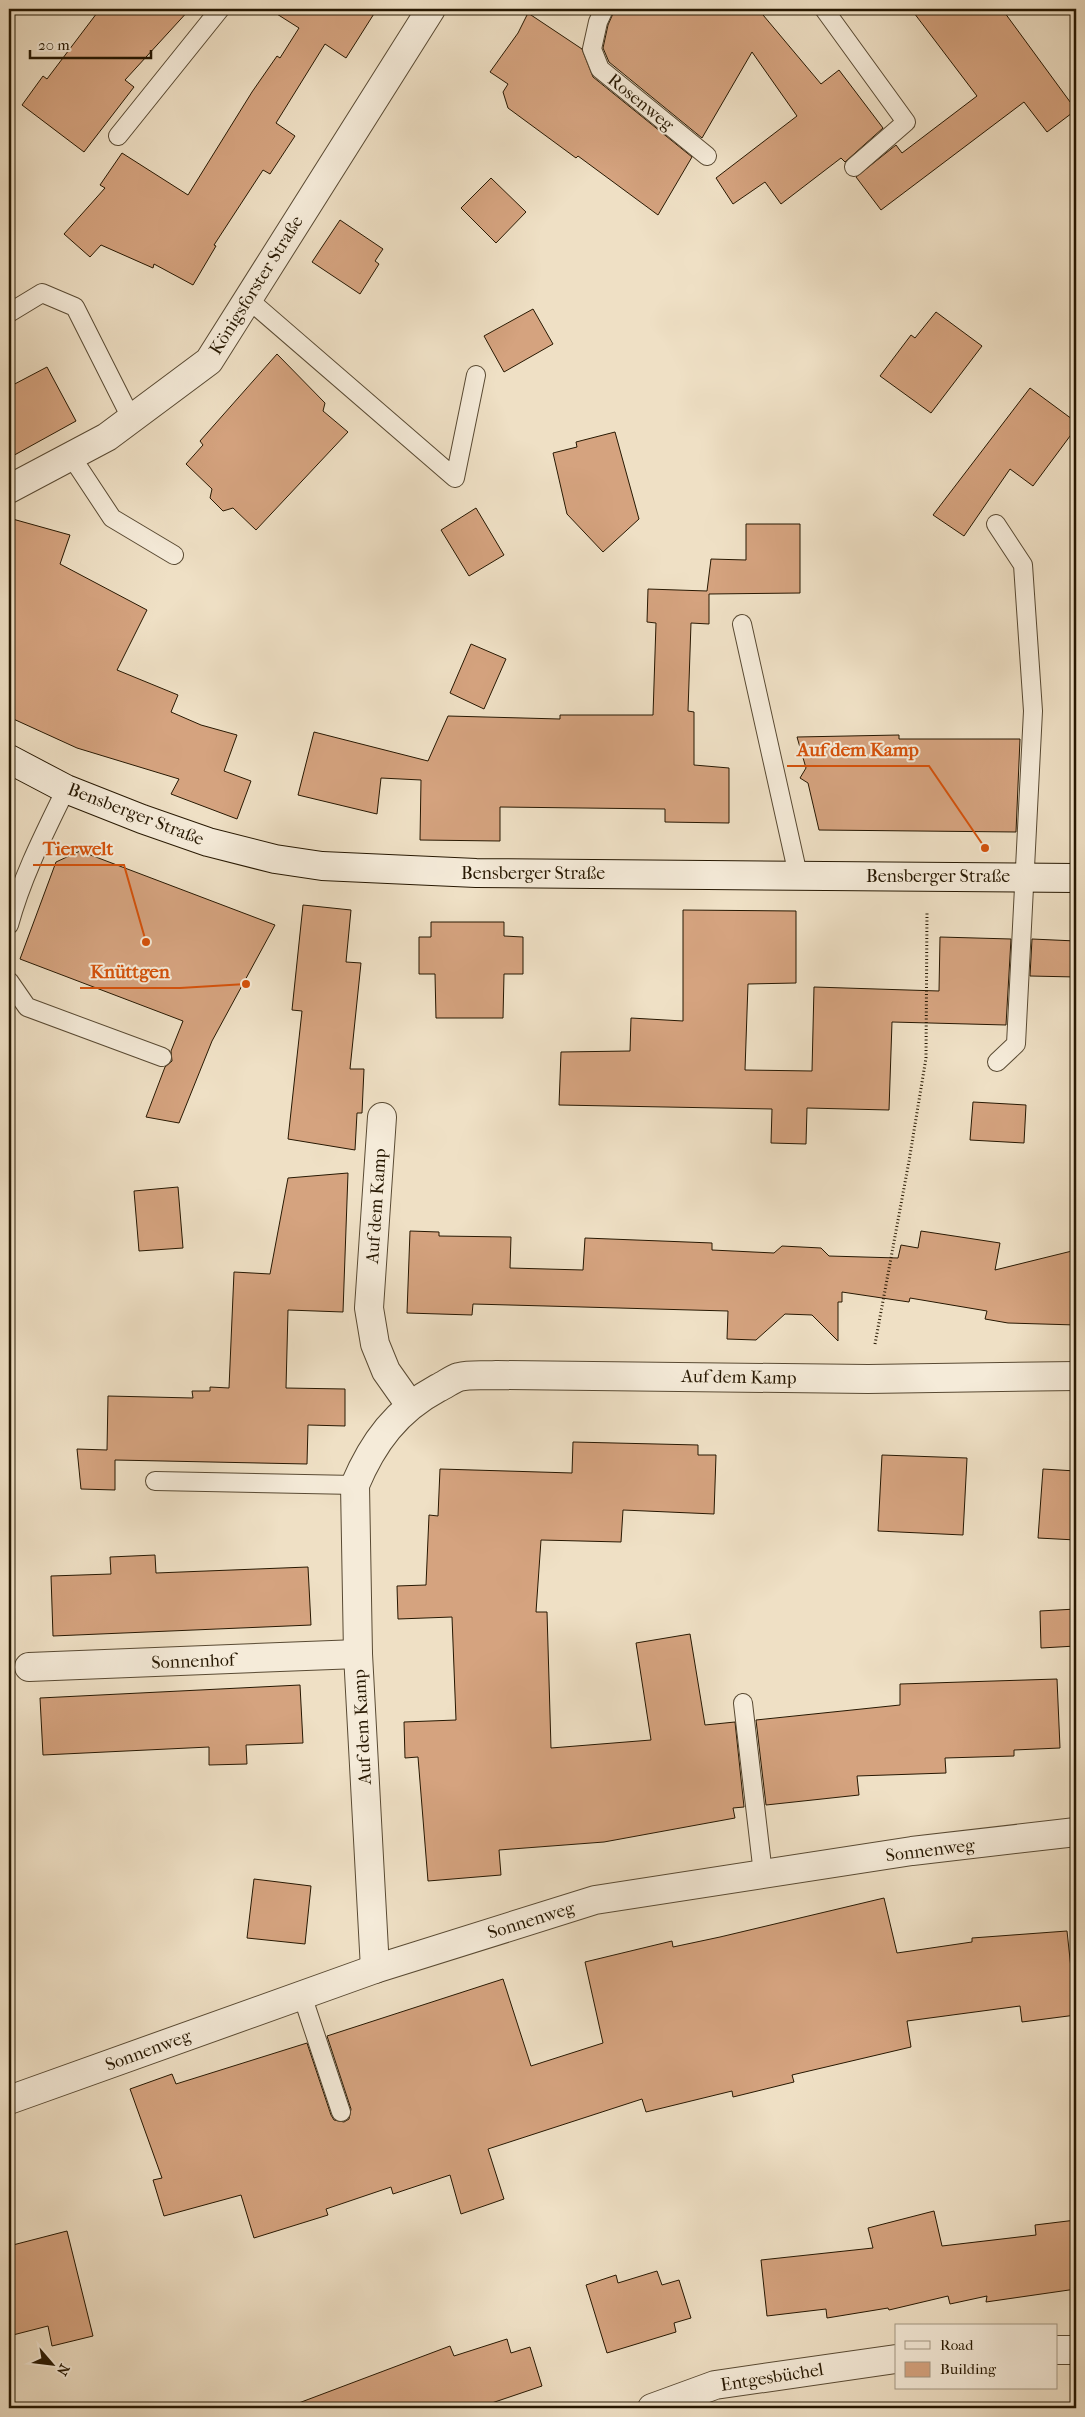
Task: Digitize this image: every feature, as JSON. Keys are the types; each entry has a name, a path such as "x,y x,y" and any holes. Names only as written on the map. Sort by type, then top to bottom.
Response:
{"street":[{"name":"Königsforster Straße","path":"9,489 107,437 209,360 431,9"},
{"name":"Bensberger Straße","path":"9,759 66,789 142,819 208,842 275,859 322,866 476,873 1076,878"},
{"name":"Auf dem Kamp","path":"382,1117 369,1308 378,1353 386,1371 410,1405"},
{"name":"Auf dem Kamp","path":"375,1969 358,1654 356,1484 365,1461 378,1440 393,1420 410,1405 458,1377 507,1375 868,1379 1076,1376"},
{"name":"Sonnenhof","path":"29,1667 358,1654"},
{"name":"Sonnenweg","path":"9,2100 375,1969 594,1900 912,1852 1076,1832"},
{"path":"1058,2350 1076,2350"},
{"name":"Entgesbüchel","path":"652,2408 715,2385 895,2358"}],"lane":[{"path":"118,136 220,9"},
{"name":"Rosenweg","path":"604,9 598,22 592,49 600,68 707,156"},
{"path":"824,9 906,122 854,167"},
{"path":"9,314 42,293 75,307 132,420"},
{"path":"248,299 455,478 476,375"},
{"path":"71,456 112,518 174,555"},
{"path":"996,524 1023,565 1033,711 1023,877 1016,1044 997,1062"},
{"path":"742,624 798,875"},
{"path":"9,926 17,894 66,789"},
{"path":"9,981 27,1007 162,1057"},
{"path":"154,1481 356,1484"},
{"path":"744,1703 763,1874"},
{"path":"302,1995 341,2112"}],"path":[{"path":"868,1379 910,1161 926,1058 928,876"}],"building":[{"path":"100,9 190,9 125,80 134,87 84,152 22,105 43,76 47,79"},
{"path":"269,9 377,9 346,58 325,44 276,123 295,136 270,174 263,170 214,245 216,246 193,285 154,264 153,268 101,245 90,257 64,234 105,188 100,185 122,153 188,195 252,92 277,56 280,58 299,28"},
{"path":"615,9 758,9 821,84 839,70 883,128 845,162 841,158 781,204 765,182 733,204 716,178 797,116 752,52 702,138 609,62 603,48 608,25"},
{"path":"911,9 1002,9 1076,110 1047,132 1024,102 881,210 856,177 896,145 902,153 977,96"},
{"path":"528,13 582,49 593,77 692,157 658,215 578,156 576,158 508,108 503,92 508,84 490,72 518,33"},
{"path":"491,178 526,212 496,243 461,208"},
{"path":"340,220 383,249 375,261 379,264 360,294 312,262"},
{"path":"533,309 553,344 504,372 484,336"},
{"path":"936,312 982,346 931,413 880,376 911,335 915,338"},
{"path":"277,354 325,403 323,411 348,432 256,530 233,508 223,511 210,498 212,489 186,464 203,445 200,441"},
{"path":"47,367 76,421 9,458 9,387"},
{"path":"1030,388 1076,422 1076,428 1033,486 1010,469 964,536 933,515"},
{"path":"615,432 639,519 603,552 567,514 553,453 577,447 576,442"},
{"path":"476,508 504,555 469,576 441,530"},
{"path":"9,518 70,535 60,564 147,610 117,670 178,695 171,712 201,725 237,735 224,771 251,781 237,819 171,794 179,779 77,748 9,717"},
{"path":"746,524 800,524 800,593 709,594 709,624 691,623 688,711 694,712 694,765 729,768 729,823 665,822 665,809 500,807 500,841 420,840 421,780 381,778 377,814 298,795 314,732 428,761 448,716 560,719 560,715 653,715 656,623 647,622 648,589 707,591 711,559 746,560"},
{"path":"471,644 506,659 484,709 450,693"},
{"path":"899,735 899,739 1020,739 1016,832 819,830 808,783 800,778 806,768 797,737"},
{"path":"80,851 275,925 212,1041 179,1123 146,1117 165,1067 172,1061 171,1051 183,1021 20,959 56,862"},
{"path":"303,905 351,910 346,962 361,963 350,1069 364,1069 362,1113 357,1113 355,1150 288,1139 302,1011 292,1010"},
{"path":"683,910 796,911 796,983 748,984 745,1070 812,1071 814,987 939,991 940,937 1011,939 1006,1025 892,1022 889,1110 807,1108 806,1144 771,1143 772,1109 559,1105 561,1052 630,1051 631,1018 683,1021"},
{"path":"431,922 504,922 504,936 523,937 523,974 504,974 503,1018 436,1018 435,974 419,974 419,937 431,937"},
{"path":"1032,939 1076,941 1076,977 1030,976"},
{"path":"973,1102 1026,1105 1024,1143 970,1140"},
{"path":"348,1173 343,1312 288,1310 286,1388 345,1389 345,1426 308,1425 307,1464 115,1460 115,1490 81,1489 77,1449 107,1450 108,1396 193,1398 192,1391 210,1391 210,1387 229,1388 234,1272 270,1274 288,1178"},
{"path":"178,1187 183,1248 139,1251 134,1191"},
{"path":"410,1231 439,1232 439,1236 511,1237 510,1268 583,1270 585,1238 712,1243 712,1250 774,1253 782,1246 821,1248 829,1256 898,1258 901,1245 918,1248 921,1231 1000,1243 995,1270 1076,1250 1076,1325 1008,1323 985,1319 987,1311 910,1298 909,1302 842,1292 842,1302 838,1302 838,1341 812,1315 785,1314 756,1340 727,1339 728,1311 473,1304 472,1315 407,1313"},
{"path":"573,1442 698,1445 698,1455 716,1455 714,1514 623,1510 621,1542 541,1540 536,1612 547,1612 551,1748 651,1740 636,1643 690,1634 705,1725 735,1722 744,1807 733,1808 735,1818 604,1842 499,1850 501,1875 428,1881 418,1757 405,1758 404,1722 456,1720 452,1617 398,1619 397,1586 426,1585 429,1515 438,1516 440,1469 572,1473"},
{"path":"882,1455 967,1458 963,1535 878,1531"},
{"path":"1043,1469 1076,1471 1076,1540 1038,1538"},
{"path":"155,1555 156,1573 308,1567 311,1625 53,1636 51,1576 111,1574 110,1557"},
{"path":"1076,1609 1076,1646 1041,1648 1040,1611"},
{"path":"1057,1679 1060,1748 1014,1750 1014,1756 945,1758 946,1773 857,1776 859,1795 766,1805 756,1720 900,1705 900,1684"},
{"path":"300,1685 303,1743 246,1745 247,1764 209,1765 209,1747 43,1755 40,1698"},
{"path":"254,1879 311,1886 305,1944 247,1938"},
{"path":"884,1898 897,1953 972,1942 972,1938 1067,1931 1076,2015 1022,2022 1020,2006 907,2021 911,2047 792,2075 794,2082 733,2097 732,2091 646,2112 642,2099 488,2149 504,2199 461,2214 450,2175 393,2194 391,2187 326,2209 328,2215 254,2238 241,2195 164,2216 153,2180 162,2178 130,2089 172,2074 176,2084 307,2043 331,2115 334,2120 344,2122 349,2119 351,2109 327,2036 503,1979 531,2066 603,2043 585,1962 672,1941 673,1947 720,1937"},
{"path":"934,2211 942,2246 1036,2235 1035,2225 1076,2220 1076,2289 986,2302 987,2296 950,2304 948,2296 889,2310 888,2308 827,2318 826,2309 767,2316 761,2260 873,2248 868,2228"},
{"path":"67,2231 93,2336 52,2346 48,2326 9,2336 9,2246"},
{"path":"657,2271 662,2285 679,2280 691,2318 674,2323 676,2332 607,2353 586,2285 616,2275 618,2283"},
{"path":"507,2339 511,2353 530,2347 542,2386 477,2408 296,2408 296,2404 450,2346 454,2356"}],"place":[{"name":"Auf dem Kamp","path":"985,848"},
{"name":"Tierwelt","path":"146,942"},
{"name":"Knüttgen","path":"246,984"}]}
